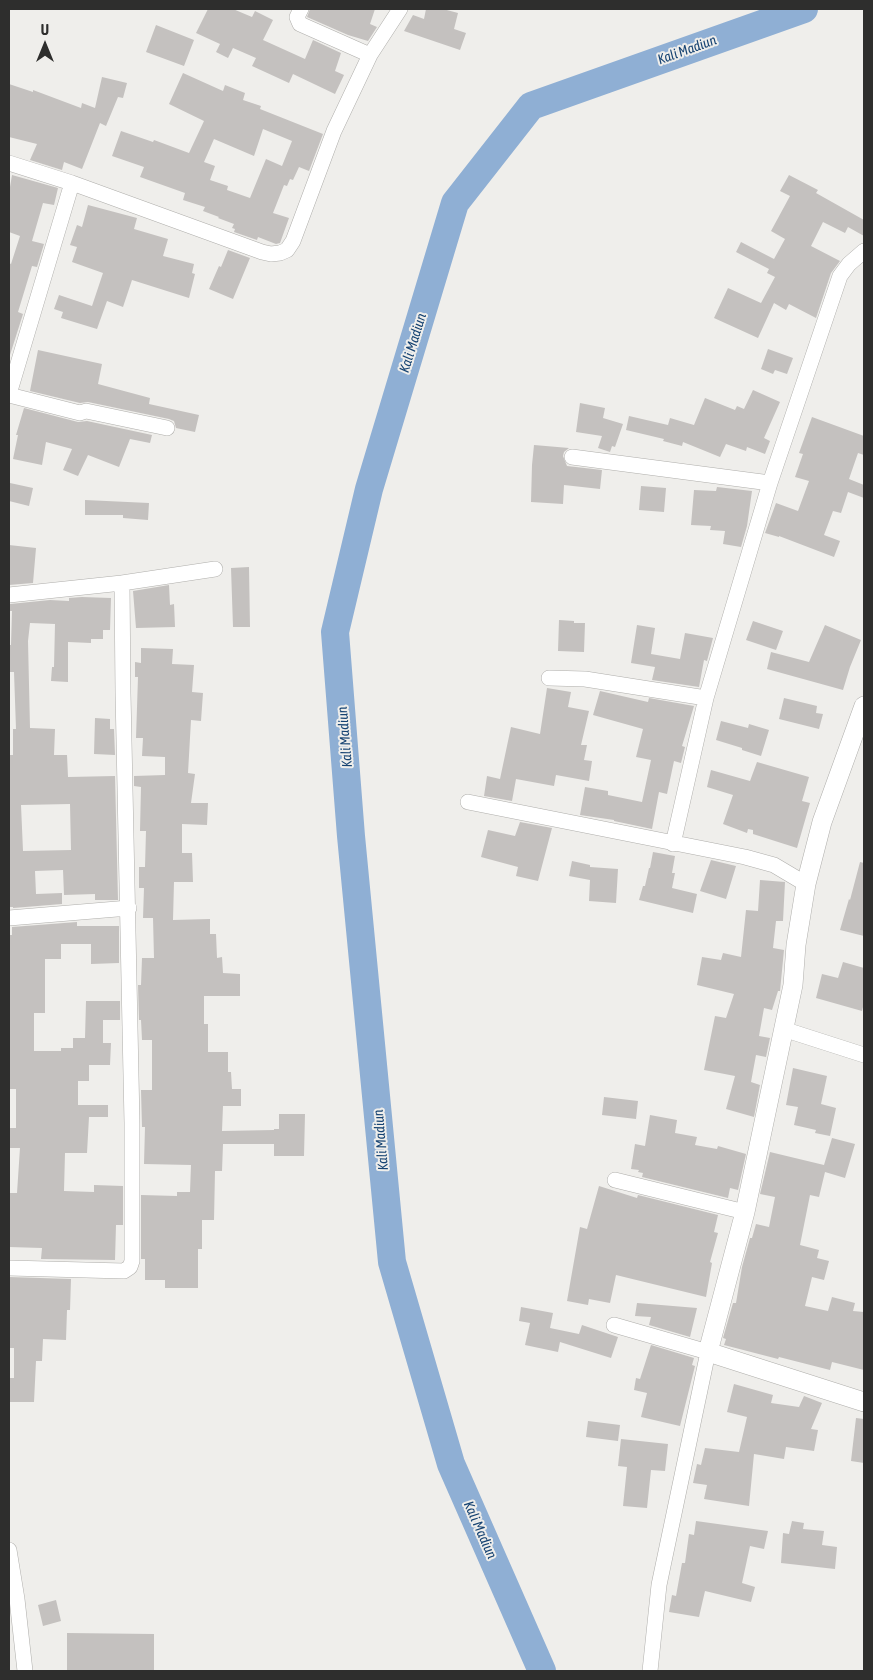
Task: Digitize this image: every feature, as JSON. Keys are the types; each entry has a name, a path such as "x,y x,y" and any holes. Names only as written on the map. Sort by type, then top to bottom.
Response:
{"street":[{"path":"301,9 298,17 300,24 370,55"},
{"path":"9,163 72,183 262,252 280,253 287,250 294,241 334,131 370,55 400,9"},
{"path":"72,183 9,394 80,413 86,411 167,428"},
{"path":"673,844 706,698 770,483 840,276 849,264 864,251"},
{"path":"572,457 770,483"},
{"path":"9,595 122,583 215,570"},
{"path":"9,1268 124,1271 128,1270 132,1261 129,908 122,583"},
{"path":"549,678 585,679 706,698"},
{"path":"650,1671 659,1584 708,1352 745,1212 793,985 796,945 806,884 822,822 864,706"},
{"path":"468,802 745,857 774,865 806,884"},
{"path":"9,918 129,908"},
{"path":"783,1029 864,1056"},
{"path":"615,1180 745,1212"},
{"path":"614,1325 708,1352 864,1402"},
{"path":"9,1550 17,1599 25,1671"}],"building":[{"path":"208,9 233,9 252,17 255,11 273,20 263,40 305,59 313,40 341,53 335,71 344,75 335,94 293,74 289,83 252,66 256,58 233,48 228,58 216,52 220,44 196,33"},
{"path":"310,9 375,9 370,24 377,27 368,41 348,35 307,17"},
{"path":"426,9 443,9 458,13 454,29 466,33 460,50 404,31 413,15 424,19"},
{"path":"156,25 194,40 184,66 146,52"},
{"path":"183,73 223,91 225,85 245,93 243,100 261,106 260,109 323,134 309,171 299,167 293,180 290,179 287,186 284,185 273,213 289,218 280,243 276,244 258,237 257,240 234,232 235,229 232,228 234,224 203,211 205,207 183,200 185,193 140,177 144,167 112,156 121,131 153,142 154,140 189,153 204,121 169,104","holes":["263,129 292,141 282,166 266,159 250,198 227,190 228,186 210,180 215,166 204,162 214,139 254,156"]},
{"path":"102,77 127,83 123,98 118,97 106,126 100,123 82,169 64,162 62,170 30,160 37,144 9,137 9,84 33,92 33,90 81,108 82,103 95,108"},
{"path":"12,175 58,188 54,205 43,203 32,241 44,244 37,267 32,266 18,312 23,314 10,355 9,263 11,264 20,236 9,232 9,193"},
{"path":"789,175 818,190 816,193 864,220 864,236 848,227 845,233 823,222 811,246 840,261 831,273 816,318 789,304 786,310 774,303 758,338 714,318 728,288 761,303 775,277 767,273 769,269 736,252 741,242 774,259 785,239 771,231 790,196 780,191"},
{"path":"88,205 137,218 134,229 168,239 163,256 194,264 192,273 195,274 189,298 132,280 123,307 107,301 97,329 61,318 63,312 54,309 59,295 92,306 103,273 72,262 77,247 70,245 77,225 82,227"},
{"path":"228,250 250,258 233,299 209,289"},
{"path":"768,349 793,358 787,374 775,370 773,374 761,369"},
{"path":"38,350 102,364 98,384 150,398 149,404 199,415 195,432 176,428 174,421 169,419 88,402 80,403 30,391"},
{"path":"753,390 780,402 764,438 770,441 765,454 747,447 746,451 726,444 720,457 683,442 682,446 663,441 664,439 626,430 629,416 668,425 670,418 694,425 705,398 735,410 737,406 744,409"},
{"path":"580,403 605,408 603,418 623,424 615,447 612,446 610,452 598,448 602,436 576,432"},
{"path":"24,408 78,422 87,421 152,435 150,443 130,439 119,467 88,455 78,476 63,470 72,449 46,442 42,465 13,459 18,435 16,435"},
{"path":"812,417 864,436 864,455 858,453 849,479 864,485 864,498 848,492 841,513 833,511 824,535 840,541 834,557 779,536 765,533 776,503 798,511 809,481 795,477 803,454 799,453"},
{"path":"534,445 569,448 564,452 563,456 567,466 602,470 600,489 564,485 563,504 531,502"},
{"path":"10,483 33,488 29,506 9,501"},
{"path":"641,486 666,488 664,512 639,510"},
{"path":"717,487 752,491 747,526 741,547 723,544 725,531 710,530 711,526 691,525 694,490 716,491"},
{"path":"85,500 149,503 148,520 123,518 123,515 85,515"},
{"path":"9,545 36,548 33,583 9,585"},
{"path":"249,567 250,627 233,627 231,568"},
{"path":"169,585 170,605 174,604 175,627 136,628 133,591"},
{"path":"69,598 111,598 110,630 103,630 103,639 91,639 91,643 68,642 68,682 51,681 52,667 54,667 55,624 30,623 28,641 30,728 55,729 54,755 67,755 68,777 115,776 118,900 95,900 95,894 64,895 63,870 35,871 36,894 62,893 62,904 13,908 9,907 9,755 13,755 13,729 16,729 14,672 9,672 12,611 10,611 10,604 50,600 69,601","holes":["70,804 71,850 23,851 21,805"]},
{"path":"559,620 585,623 584,652 558,651"},
{"path":"753,621 783,631 776,650 746,640"},
{"path":"637,625 655,628 651,654 680,659 685,633 713,638 707,661 704,660 699,687 652,680 655,667 631,663"},
{"path":"825,625 861,640 843,690 767,669 771,652 809,662"},
{"path":"141,648 173,649 172,664 194,665 192,692 203,693 201,721 191,720 188,773 195,774 191,803 208,803 207,825 182,824 182,853 192,853 193,882 174,882 173,920 210,919 210,934 216,934 217,958 222,957 223,973 240,974 240,996 204,996 204,1024 208,1024 208,1052 228,1052 228,1072 231,1072 232,1089 241,1089 241,1106 223,1106 222,1131 279,1129 279,1114 305,1114 304,1156 274,1156 274,1144 223,1144 222,1171 215,1171 214,1220 202,1220 202,1249 198,1249 198,1288 165,1288 165,1280 145,1280 145,1259 141,1259 141,1195 177,1196 177,1192 190,1192 191,1165 144,1164 145,1127 142,1127 141,1090 152,1090 152,1040 142,1040 141,1020 139,1020 138,985 141,985 142,958 154,958 153,918 143,918 144,888 139,888 139,867 145,867 146,831 140,831 141,787 134,786 134,776 165,775 165,757 142,756 143,738 136,738 138,677 135,677 135,662 141,663"},
{"path":"547,688 571,692 568,707 589,711 581,745 587,745 584,760 592,761 589,781 556,775 554,786 516,779 512,801 484,796 487,776 500,779 511,727 540,734"},
{"path":"600,691 648,702 649,698 694,706 682,746 685,747 681,763 674,761 667,794 659,792 652,829 614,820 580,815 585,787 608,791 608,795 642,802 651,760 636,757 643,729 593,715"},
{"path":"784,698 817,706 816,713 823,714 819,729 779,719"},
{"path":"95,718 110,719 110,729 114,729 115,755 94,754"},
{"path":"721,721 748,728 749,724 769,730 761,756 716,740"},
{"path":"757,762 809,777 802,801 810,803 797,848 753,834 753,830 748,829 747,833 723,824 733,795 707,787 711,770 750,781"},
{"path":"520,822 552,828 538,881 516,876 518,867 481,857 488,830 515,836"},
{"path":"653,852 675,856 672,873 675,873 672,888 697,894 693,913 639,900 643,886 645,886"},
{"path":"711,860 736,866 726,899 700,891"},
{"path":"572,861 590,865 590,867 618,869 616,903 589,901 590,880 569,876"},
{"path":"860,862 864,863 864,936 840,930"},
{"path":"760,880 785,882 783,921 776,921 773,948 784,950 780,991 778,991 772,1010 764,1008 759,1036 770,1038 766,1057 756,1055 751,1082 760,1085 754,1117 726,1109 735,1076 704,1070 715,1016 726,1018 734,994 697,985 702,957 721,960 723,953 741,957 746,910 758,911"},
{"path":"77,922 77,926 119,926 119,963 91,964 91,944 61,944 61,959 45,959 45,1013 34,1013 34,1051 61,1051 61,1048 73,1048 73,1038 85,1038 86,1001 120,1001 120,1020 103,1020 103,1043 111,1043 110,1065 89,1065 89,1081 78,1081 78,1105 108,1105 108,1117 89,1117 87,1153 65,1153 64,1191 94,1192 94,1185 123,1186 123,1225 116,1225 115,1260 41,1259 42,1248 9,1247 9,1193 17,1193 20,1148 9,1148 9,1128 16,1128 16,1089 9,1089 9,935 12,935 12,927"},
{"path":"843,962 864,968 864,1003 862,1011 816,998 822,974 838,978"},
{"path":"793,1068 827,1076 821,1104 836,1108 830,1136 815,1133 816,1130 794,1125 798,1107 786,1105"},
{"path":"604,1097 638,1101 636,1119 602,1115"},
{"path":"650,1115 677,1120 675,1133 697,1137 695,1145 717,1149 718,1146 746,1154 738,1190 730,1188 728,1198 642,1177 643,1173 638,1172 639,1170 631,1169 635,1144 645,1146"},
{"path":"832,1138 855,1144 845,1178 825,1172 819,1197 810,1195 800,1245 819,1250 817,1258 829,1261 824,1280 812,1277 805,1306 828,1311 832,1297 855,1303 853,1311 864,1312 864,1370 832,1362 830,1370 779,1357 778,1359 724,1345 726,1339 723,1338 733,1303 736,1303 742,1267 750,1238 752,1238 756,1224 769,1227 775,1197 760,1194 770,1152 824,1165"},
{"path":"599,1186 637,1198 638,1195 718,1215 714,1232 718,1233 710,1262 712,1263 706,1297 616,1275 610,1303 589,1299 588,1305 567,1301 580,1227 587,1229"},
{"path":"9,1277 71,1279 70,1310 67,1310 66,1340 43,1339 42,1361 36,1361 34,1402 9,1402 9,1378 14,1378 14,1348 9,1348"},
{"path":"637,1303 697,1308 690,1337 649,1325 651,1317 635,1316"},
{"path":"521,1307 553,1313 550,1328 579,1334 582,1325 618,1337 611,1358 560,1342 558,1352 525,1345 530,1323 519,1321"},
{"path":"651,1345 694,1358 692,1365 695,1366 680,1426 641,1417 647,1393 634,1390 636,1378 640,1379"},
{"path":"734,1384 773,1395 771,1403 799,1407 804,1396 822,1403 811,1429 818,1430 814,1451 786,1447 784,1459 754,1454 749,1506 704,1499 707,1485 693,1483 697,1464 701,1465 705,1448 739,1452 747,1417 727,1412"},
{"path":"856,1418 864,1419 864,1463 851,1461"},
{"path":"588,1421 620,1425 618,1441 586,1437"},
{"path":"621,1439 668,1444 665,1471 651,1470 647,1508 623,1506 627,1467 618,1466"},
{"path":"696,1521 768,1531 764,1549 750,1546 742,1583 755,1587 751,1602 705,1591 699,1617 669,1612 672,1595 676,1596 682,1563 685,1563 689,1534 694,1535"},
{"path":"792,1521 804,1523 803,1529 824,1531 822,1545 837,1547 835,1569 781,1563 783,1533 789,1534"},
{"path":"56,1600 61,1621 43,1626 38,1605"},
{"path":"67,1633 154,1634 154,1671 67,1671"}],"waterway":[{"name":"Kali Madiun","path":"542,1671 451,1464 392,1262 351,836 335,632 369,489 455,203 531,106 804,9"}]}
